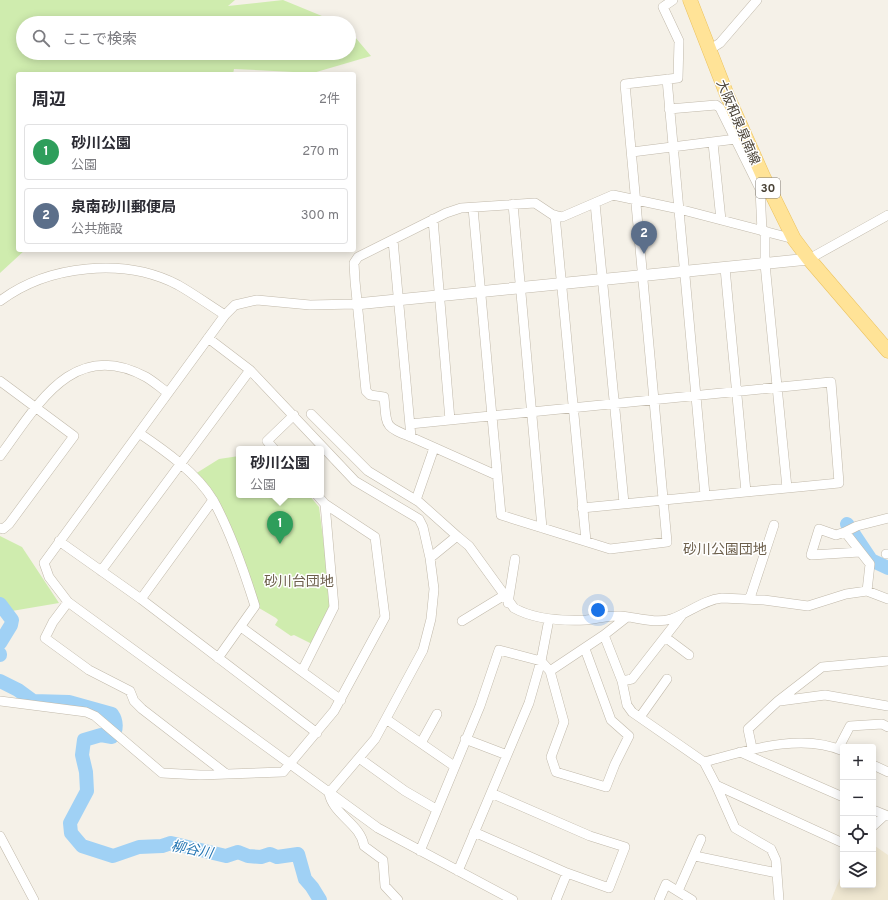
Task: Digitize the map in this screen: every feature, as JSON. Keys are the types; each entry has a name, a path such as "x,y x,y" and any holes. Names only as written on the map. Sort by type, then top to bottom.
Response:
{"main road":[{"name":"大阪和泉泉南線","path":"690,0 709,50 763,176 794,239 809,259 888,351"}],"street":[{"path":"473,208 496,475 501,515 610,549 667,542 625,84 678,78 679,41 663,6 673,0"},
{"path":"709,50 720,43 757,0"},
{"path":"667,79 686,272 705,495"},
{"path":"670,109 716,105 720,108 760,189 765,264 787,488"},
{"path":"632,152 736,139"},
{"path":"713,143 721,220"},
{"path":"496,475 411,437 391,430 387,425 384,397 370,395 366,390 356,304 354,263 358,257 461,208 535,203 555,215 562,217 613,195 679,209 794,239"},
{"path":"595,202 604,280 624,504"},
{"path":"513,204 522,288 542,528"},
{"path":"555,215 572,408 586,542"},
{"path":"513,900 378,828 290,765 68,602 49,577 44,563 225,315 235,305 257,300 310,305 356,304 642,277 809,259 888,215"},
{"path":"433,220 450,420"},
{"path":"393,240 411,437"},
{"path":"0,302 43,278 68,271 110,268 134,272 178,285 225,315"},
{"path":"725,268 746,492"},
{"path":"208,338 250,370 323,446"},
{"path":"0,456 48,390 64,378 82,368 98,365 119,366 146,377 168,393"},
{"path":"101,571 179,463 250,370"},
{"path":"0,381 74,436 9,524 3,529 0,528"},
{"path":"410,424 831,382 839,483 582,508"},
{"path":"311,414 368,471 416,500 469,546 505,599 520,612 549,619 586,620 608,616 648,620 670,619 716,598 750,598 808,606 846,594 867,591 888,599"},
{"path":"272,446 267,440 294,415"},
{"path":"138,433 179,463 212,500 248,585 255,606 218,658"},
{"path":"324,447 355,481 419,520 423,527 430,558 434,589 431,619 423,650 375,739 329,793 330,802 363,838 364,846 383,860 385,886 398,900"},
{"path":"416,500 434,448"},
{"path":"0,701 86,712 95,716 162,773 171,775 226,773 260,774 283,772 317,733 341,700 385,617 375,538 325,504 320,498"},
{"path":"140,599 212,500"},
{"path":"302,671 334,607 325,504"},
{"path":"860,552 810,555 819,529 836,536 857,526 888,518"},
{"path":"750,598 774,524"},
{"path":"845,532 870,564 867,591"},
{"path":"430,558 457,536"},
{"path":"59,541 140,599 317,733"},
{"path":"462,621 505,599 515,560"},
{"path":"68,602 53,622 45,638 89,670 130,691 134,701 142,709 226,773"},
{"path":"622,681 632,679 684,613"},
{"path":"550,671 585,649 627,617"},
{"path":"458,871 529,703 541,661 549,619"},
{"path":"241,627 341,700"},
{"path":"604,635 622,681 627,705 632,712 704,762 735,828 771,849 776,860 779,900"},
{"path":"665,637 689,655"},
{"path":"420,851 499,650 541,661 550,671 564,722 551,756 556,772 606,787 615,764 629,736 611,720 585,649"},
{"path":"752,748 748,729 778,701 822,667 888,661"},
{"path":"640,717 667,679"},
{"path":"778,701 825,695 888,706"},
{"path":"421,743 437,714"},
{"path":"386,720 454,766"},
{"path":"843,744 850,726 882,724 888,727"},
{"path":"465,739 507,755"},
{"path":"704,762 752,748 814,742 840,750"},
{"path":"740,752 840,796"},
{"path":"359,758 404,791 436,809"},
{"path":"876,766 888,772"},
{"path":"716,785 840,842"},
{"path":"474,832 567,874 609,888 625,847 590,836 491,793"},
{"path":"876,811 887,816"},
{"path":"876,824 887,816"},
{"path":"0,836 34,900"},
{"path":"678,891 695,856 701,839"},
{"path":"695,856 777,873"},
{"path":"556,900 567,874"},
{"path":"659,900 666,884 692,900"}],"shaded area":[{"path":"876,847 888,855 888,900 831,900 840,878 840,888 876,888"}],"green space":[{"path":"0,0 235,0 228,6 283,0 322,16 16,16 16,60 356,60 356,38 371,56 316,72 234,69 233,72 16,72 16,252 23,252 0,273"},
{"path":"236,456 236,498 312,498 319,507 332,606 312,644 294,635 291,636 275,625 278,620 276,618 259,608 218,499 195,474 219,459"},
{"path":"0,536 22,547 59,603 0,613"}],"waterway":[{"path":"847,524 871,560 888,568"},
{"name":"柳谷川","path":"0,604 12,620 11,625 0,643"},
{"name":"柳谷川","path":"0,681 18,690 33,701 69,702 112,714 114,717 116,728 112,737 101,735 84,740 82,755 86,772 87,791 70,823 71,833 82,846 113,856 139,847 162,846 171,843 226,856 238,852 248,856 261,857 270,854 277,857 298,854 305,879 320,900"}],"place":[{"name":"泉南砂川郵便局","path":"644,254"},
{"name":"砂川公園","path":"280,544"}],"district":[{"name":"砂川公園団地","path":"725,549"},
{"name":"砂川台団地","path":"299,581"}]}
